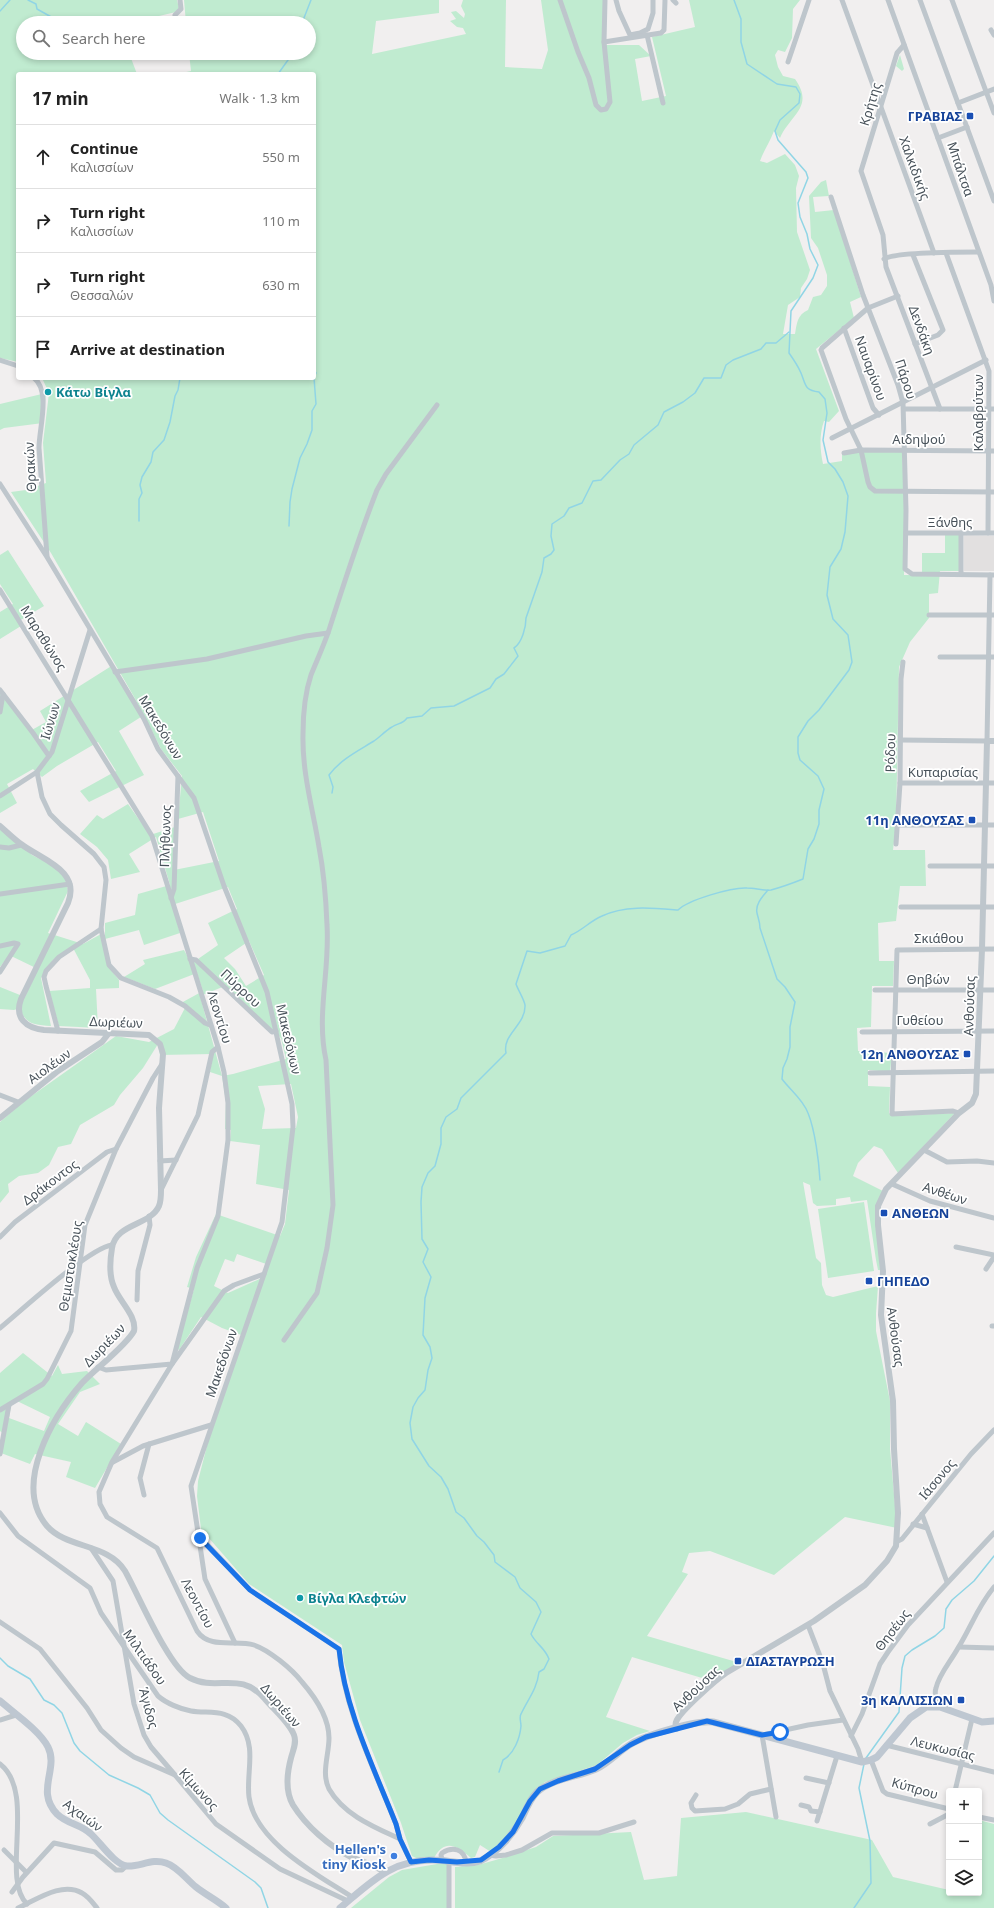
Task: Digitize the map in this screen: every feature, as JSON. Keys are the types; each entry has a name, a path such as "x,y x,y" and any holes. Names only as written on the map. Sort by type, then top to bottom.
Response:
{"main road":[{"name":"Αχαιών","path":"0,1701 38,1734 49,1749 51,1764 47,1789 49,1800 54,1811 63,1818 87,1830 118,1862 126,1866"},
{"path":"340,1908 384,1872 395,1866 411,1862 442,1860 449,1862 478,1861 489,1855 513,1832 530,1801 540,1789 558,1781 595,1769 637,1741 676,1729 707,1721 862,1762 871,1760 878,1756 886,1745 919,1711 926,1707 936,1706 982,1722 994,1721"},
{"path":"126,1866 156,1861 164,1862 171,1865 197,1888 226,1908"}],"street":[{"path":"175,15 181,9 180,0"},
{"path":"560,0 578,52 589,78 596,105 601,110 606,109 610,102 604,42 605,0"},
{"path":"616,0 619,11 630,35"},
{"path":"619,37 640,33 648,29 653,13 653,0"},
{"path":"604,42 663,32 666,0"},
{"path":"788,62 809,0"},
{"name":"Χαλκιδικής","path":"842,0 934,254"},
{"name":"Μπάλτσα","path":"888,0 978,252 993,284 994,301"},
{"path":"920,0 994,201"},
{"path":"952,0 994,113"},
{"path":"647,35 663,103"},
{"name":"Κρήτης","path":"861,172 897,53 904,45"},
{"path":"958,103 994,89"},
{"path":"938,138 967,128"},
{"name":"Δενδάκη","path":"861,172 883,235 884,259 940,409"},
{"name":"Πάρου","path":"831,197 868,308 898,385 903,406 906,533 904,569 912,574 961,574"},
{"path":"884,259 891,256 913,254 978,252"},
{"name":"Καλαβρύτων","path":"946,253 989,371 991,409 991,533"},
{"path":"913,254 942,330 938,335 915,344"},
{"path":"898,296 868,308 822,348 822,357 850,430 861,450 867,477 872,489 875,491 991,492"},
{"name":"Ναυαρίνου","path":"844,328 873,408 879,415"},
{"path":"0,360 16,365"},
{"path":"832,438 879,415 903,406 932,388 986,360"},
{"name":"Θρακών","path":"36,380 42,388 44,399 39,433 39,448 47,557"},
{"path":"284,1340 317,1293 327,1248 333,1205 326,1060 321,1041 321,1014 327,928 326,913 319,847 303,759 303,733 308,688 377,490 386,474 437,405"},
{"path":"903,406 940,409 991,409"},
{"name":"Αιδηψού","path":"844,453 861,450 991,451"},
{"name":"Μακεδόνων","path":"0,484 47,557 144,719 158,749 191,791 224,886 267,992 276,1031 293,1116 282,1222 191,1486 206,1583 235,1644"},
{"name":"Ξάνθης","path":"906,533 991,533"},
{"path":"961,533 961,574 992,575 991,657 987,741"},
{"name":"Μαραθώνος","path":"0,590 69,698"},
{"path":"928,615 992,615"},
{"name":"Ιώνων","path":"0,796 37,772 54,747 90,630"},
{"path":"115,672 207,659 299,637 328,633"},
{"path":"940,657 991,657"},
{"name":"Ρόδου","path":"896,844 900,783 901,679 903,662"},
{"path":"0,712 2,692"},
{"path":"2,692 34,733 49,756"},
{"name":"Λεοντίου","path":"69,698 152,836 218,1047 228,1103 228,1140 218,1216 197,1268 172,1364"},
{"path":"988,698 994,698"},
{"path":"901,740 994,741"},
{"name":"Ανθούσας","path":"676,1729 677,1720 684,1711 721,1677 808,1625 837,1606 872,1579 891,1557 898,1541 893,1392 881,1315 883,1271 878,1212 882,1196 959,1113 974,1099 977,1089 984,907 987,741"},
{"path":"37,772 43,800 50,814 94,854 104,867 106,880 101,929 109,965 121,978 168,997 185,1006 205,1023 210,1025"},
{"name":"Πλήθωνος","path":"171,898 174,890 178,776"},
{"name":"Κυπαρισίας","path":"900,783 994,783"},
{"path":"898,824 994,825"},
{"path":"0,826 21,845 60,869 70,884 0,894"},
{"path":"0,847 9,848 21,845"},
{"path":"930,866 994,866"},
{"name":"Δωριέων","path":"70,884 71,894 68,903 19,1006 21,1019 28,1026 39,1030 110,1032 152,1036 161,1047 162,1063 159,1108 161,1190 158,1207 149,1216 121,1233 112,1245 110,1273 115,1290 131,1316 134,1328 132,1335 78,1388 56,1420 43,1447 33,1481 35,1498 46,1524 62,1536 112,1557 123,1567 171,1659 183,1674 196,1681 247,1685 264,1698 291,1729 295,1739 287,1784 289,1795 296,1809 309,1824 335,1847 384,1872"},
{"path":"901,907 994,907"},
{"path":"58,1031 46,986 46,972 50,965 59,957 101,929"},
{"path":"0,946 13,943 18,944 18,947 0,972"},
{"name":"Σκιάθου","path":"896,990 897,950 994,949"},
{"name":"Πύρρου","path":"190,959 196,960 272,1032 276,1031"},
{"name":"Θηβών","path":"875,990 994,990"},
{"path":"896,990 893,1031 892,1114 953,1111 959,1113"},
{"name":"Γυθείου","path":"862,1032 994,1031"},
{"name":"Αιολέων","path":"0,1118 58,1071 102,1042 110,1032"},
{"path":"161,1190 198,1115 212,1052 218,1047"},
{"name":"Θεμιστοκλέους","path":"0,1410 43,1384 66,1344 71,1332 85,1225 116,1149 162,1063"},
{"path":"870,1073 994,1071"},
{"path":"0,1095 18,1102"},
{"name":"Δράκοντος","path":"0,1237 21,1217 107,1152 116,1149"},
{"path":"924,1150 947,1162 977,1161 994,1163"},
{"path":"160,1161 176,1160"},
{"name":"Ανθέων","path":"892,1184 930,1201 994,1218"},
{"path":"137,1300 138,1271 150,1225 149,1216"},
{"path":"0,1328 80,1263 102,1248 112,1245"},
{"path":"956,1247 994,1256 986,1269"},
{"name":"Λεοντίου","path":"264,1274 234,1285 224,1291 172,1364 112,1462 99,1492 100,1504 105,1515 157,1548 199,1633 213,1641 235,1644 253,1644 281,1662 302,1681 318,1704 328,1727 329,1737 326,1776 331,1791 342,1806 360,1819 400,1839"},
{"path":"98,1367 106,1370 172,1364"},
{"path":"0,1454 9,1405"},
{"path":"112,1462 149,1444 211,1425"},
{"name":"Ιάσονος","path":"898,1541 902,1539 971,1454 994,1430"},
{"path":"144,1495 140,1483 140,1473 149,1444"},
{"name":"Μιλτιάδου","path":"0,1513 18,1536 90,1588 98,1607 155,1693 161,1698 189,1710 223,1713 238,1722 245,1733 249,1744 249,1798 260,1825 275,1842 300,1863 350,1899"},
{"path":"922,1514 947,1582"},
{"path":"913,1524 927,1528"},
{"name":"Θησέως","path":"851,1736 862,1714 880,1664 888,1652 908,1625 994,1533"},
{"path":"198,1536 250,1590 339,1649 341,1666 356,1720 396,1824 400,1839 411,1862"},
{"name":"Άγιδος","path":"90,1548 113,1581 119,1623 125,1648 135,1708 145,1737 151,1747 175,1775"},
{"path":"936,1706 935,1689 959,1647 972,1619 994,1587"},
{"name":"Κίμωνος","path":"0,1622 40,1649 87,1708 102,1730 121,1748 134,1757 175,1775 210,1819 287,1873 350,1899"},
{"path":"808,1625 823,1664 830,1691 858,1749 862,1762"},
{"path":"959,1647 994,1648"},
{"path":"0,1720 16,1715"},
{"path":"957,1788 972,1719"},
{"path":"776,1817 762,1735 808,1725 843,1720"},
{"name":"Λευκωσίας","path":"886,1745 994,1772"},
{"path":"817,1821 837,1756"},
{"name":"Κύπρου","path":"871,1760 884,1791 887,1794 946,1808"},
{"path":"0,1764 7,1771 11,1779 12,1788 10,1804"},
{"path":"806,1778 829,1783"},
{"path":"696,1795 692,1803 692,1808 695,1811 702,1811 733,1807 750,1794 771,1790"},
{"path":"802,1805 809,1807 812,1811 820,1812"},
{"path":"930,1824 946,1816"},
{"path":"982,1817 994,1820"},
{"path":"489,1855 506,1855 522,1850 552,1833 599,1833 634,1822"},
{"path":"3,1860 5,1843"},
{"path":"12,1892 26,1872 50,1846 55,1843 95,1852 116,1870 122,1870 126,1866"},
{"path":"442,1860 442,1853 454,1849 465,1855 466,1862"},
{"path":"4,1850 26,1872"},
{"path":"449,1862 449,1908"},
{"path":"8,1886 19,1900 26,1904"},
{"path":"18,1908 55,1891 68,1889 81,1892 97,1908"}],"shaded area":[{"path":"964,535 994,536 994,571 964,571"}],"green space":[{"path":"0,0 177,0 179,8 176,12 159,16 16,16 16,60 132,60 136,72 16,72 16,362 0,358"},
{"path":"184,0 439,0 439,13 376,21 372,54 466,34 463,28 457,27 450,21 456,19 451,12 456,11 464,18 465,14 461,6 463,0 506,0 505,67 542,69 548,50 541,0 603,0 603,45 639,45 651,56 635,59 642,101 666,96 652,37 695,27 689,0 800,0 793,9 792,38 785,52 778,50 775,55 778,67 783,76 795,79 801,89 802,104 780,138 774,131 760,161 767,163 785,154 795,165 799,176 796,188 797,232 810,270 807,279 801,288 800,297 788,305 783,334 795,334 797,323 802,314 808,310 813,297 821,295 827,286 827,275 818,248 811,238 809,196 821,182 826,180 829,196 813,197 815,212 834,210 861,297 850,302 854,318 816,349 839,411 829,422 824,421 822,426 820,442 823,464 842,461 842,454 859,452 902,452 905,512 904,575 922,575 922,553 945,553 945,534 959,533 959,571 940,571 938,593 929,594 929,618 910,642 899,667 896,824 893,850 925,850 926,886 900,886 896,921 878,923 879,961 894,961 893,986 872,986 871,1027 857,1028 858,1051 892,1053 890,1072 868,1070 868,1086 890,1087 889,1113 893,1116 955,1113 898,1173 882,1149 874,1146 858,1163 853,1176 883,1191 878,1201 880,1270 878,1270 876,1260 867,1200 851,1202 850,1197 836,1199 836,1205 817,1206 813,1203 810,1185 803,1182 816,1258 821,1263 822,1285 826,1295 833,1297 878,1286 876,1331 890,1401 890,1449 897,1528 845,1517 774,1575 710,1551 689,1553 682,1572 688,1574 647,1636 740,1663 712,1681 632,1657 606,1717 650,1731 637,1735 623,1743 597,1765 545,1782 535,1790 513,1829 491,1852 480,1845 475,1857 471,1858 456,1847 451,1846 442,1848 434,1858 418,1859 412,1856 401,1823 360,1720 344,1662 342,1645 249,1584 201,1529 197,1496 198,1481 211,1430 244,1336 222,1328 201,1317 179,1350 177,1349 194,1289 187,1287 196,1257 216,1214 280,1236 285,1224 289,1190 256,1184 260,1145 230,1141 231,1130 225,1129 226,1102 222,1076 210,1072 213,1054 160,1055 158,1044 143,1068 120,1095 114,1105 80,1125 71,1144 58,1147 49,1165 38,1173 19,1176 8,1184 9,1192 0,1203 0,1122 23,1102 116,1036 149,1042 174,1029 186,1006 181,1003 203,991 197,973 155,989 124,977 145,964 143,960 184,950 190,961 198,959 218,945 208,923 237,909 228,887 172,905 180,933 144,945 139,930 105,939 105,923 135,915 138,894 170,885 156,837 129,854 140,872 111,879 108,860 97,847 80,834 97,815 103,819 128,804 150,835 175,827 174,870 219,861 203,812 178,819 182,776 161,749 144,715 119,731 144,775 89,802 80,791 116,771 98,742 57,766 42,777 33,769 7,784 17,803 0,813 0,693 30,731 46,722 40,711 113,665 137,702 51,553 11,492 26,490 46,483 43,443 49,393 43,380 316,380 316,72 186,72 191,71 190,60 316,60 316,16 185,16","holes":["249,941 264,975 246,986 235,969 224,958","225,986 281,1038 286,1059 222,1076 200,996","291,1084 298,1117 296,1128 262,1129 265,1109 258,1086","237,1254 269,1265 264,1277 228,1293 214,1286 225,1259 234,1262"]},
{"path":"900,55 904,69 902,71 896,66"},
{"path":"46,393 43,423 4,428 0,430 0,404"},
{"path":"8,550 44,606 19,621 21,626 0,639 0,612 13,604 0,584 0,555"},
{"path":"0,826 32,855 56,867 65,878 68,891 48,933 83,944 101,934 110,969 119,980 119,988 96,989 98,1028 59,1026 49,991 90,988 90,980 72,946 53,960 41,978 51,1026 36,1024 28,1021 22,1014 20,1008 14,1010 0,1009 0,987 25,997 38,969 9,955 0,967"},
{"path":"864,1202 874,1271 828,1278 818,1209"},
{"path":"23,1353 52,1376 58,1365 62,1374 87,1371 100,1384 80,1392 58,1424 78,1436 86,1422 121,1444 95,1488 66,1477 71,1462 35,1454 30,1464 1,1453 5,1435 0,1431 0,1373","holes":["17,1401 50,1417 44,1431 9,1418 11,1405"]},
{"path":"746,1812 872,1840 893,1877 946,1889 946,1896 982,1896 982,1821 994,1824 994,1908 455,1908 455,1867 478,1865 499,1859 536,1847 553,1836 631,1832 644,1880 677,1876 681,1818"},
{"path":"437,1864 448,1864 447,1908 351,1908 389,1877 402,1870"}],"waterway":[{"path":"0,11 10,0"},
{"path":"28,0 36,4 37,9 50,16"},
{"path":"305,16 311,0"},
{"path":"499,1772 503,1760 510,1754 516,1745 521,1726 520,1715 534,1689 539,1672 544,1669 549,1659 531,1634 541,1612 536,1602 520,1588 515,1577 495,1562 494,1555 484,1542 477,1536 464,1518 456,1512 448,1489 441,1477 429,1466 412,1439 410,1423 413,1407 425,1390 428,1370 432,1358 430,1347 423,1335 425,1298 431,1277 423,1262 428,1249 422,1239 422,1187 428,1173 435,1166 441,1144 441,1128 446,1117 457,1109 461,1098 506,1053 507,1040 522,1018 525,1005 516,984 527,951 540,953 565,946 571,935 598,918 620,910 639,908 678,910 700,898 721,892 740,888 771,890 803,879 808,849 814,839 819,824 819,810 824,789 818,776 800,760 798,753 798,737 808,721 819,710 849,670 852,662 848,635 833,619 827,595 830,567 841,549 845,532 848,496 843,482 835,469 828,462 823,440 827,413 825,399 819,392 811,390 806,386 799,368 789,353 791,311 813,278 818,265 810,249 807,234 800,217 798,203 808,178 806,172 778,140 775,131 780,120 799,103 800,94 796,87 777,84 747,64 741,42 741,19 734,0"},
{"path":"279,72 288,60"},
{"path":"332,793 333,787 329,775 334,769 389,729 407,718 422,716 431,708 454,706 490,688 496,679 504,674 518,656 514,648 517,646 523,634 526,618 542,572 544,558 551,554 554,550 551,536 552,524 564,516 569,508 582,503 593,481 601,480 620,460 629,454 634,445 658,425 664,412 683,402 695,393 704,378 721,378 726,365 733,360 761,349 766,343 776,343 789,332"},
{"path":"139,521 139,499 142,493 140,485 142,477 151,462 153,452 164,440 170,422 180,380"},
{"path":"289,526 292,489 300,458 312,430 312,411 316,404 314,380"},
{"path":"768,890 757,906 760,928 777,979 785,987 795,1002 790,1027 790,1047 783,1068 782,1079 800,1099 808,1113 815,1137 820,1180"},
{"path":"866,1758 899,1712 902,1668 905,1656 935,1636 944,1628 946,1609 952,1600 974,1581 994,1556"},
{"path":"0,1658 8,1666 30,1679 44,1700 54,1705 62,1713 74,1743 80,1751 109,1775 150,1795 160,1813 168,1820 255,1882 261,1888 268,1908"},
{"path":"854,1908 871,1883 870,1841 859,1788 864,1764"}],"place":[{"name":"ΓΡΑΒΙΑΣ","path":"970,116"},
{"name":"Κάτω Βίγλα","path":"48,392"},
{"name":"11η ΑΝΘΟΥΣΑΣ","path":"972,820"},
{"name":"12η ΑΝΘΟΥΣΑΣ","path":"967,1054"},
{"name":"ΑΝΘΕΩΝ","path":"884,1213"},
{"name":"ΓΗΠΕΔΟ","path":"869,1281"},
{"name":"Βίγλα Κλεφτών","path":"300,1598"},
{"name":"ΔΙΑΣΤΑΥΡΩΣΗ","path":"738,1661"},
{"name":"3η ΚΑΛΛΙΣΙΩΝ","path":"961,1700"},
{"name":"Hellen's tiny Kiosk","path":"394,1856"}],"route":[{"path":"200,1538 250,1590 339,1649 345,1684 356,1720 396,1824 400,1839 411,1862 442,1860 449,1862 476,1862 481,1860 499,1847 513,1832 530,1801 540,1789 558,1781 589,1772 600,1767 630,1745 646,1737 698,1722 707,1721 724,1724 762,1735 780,1732"}]}
